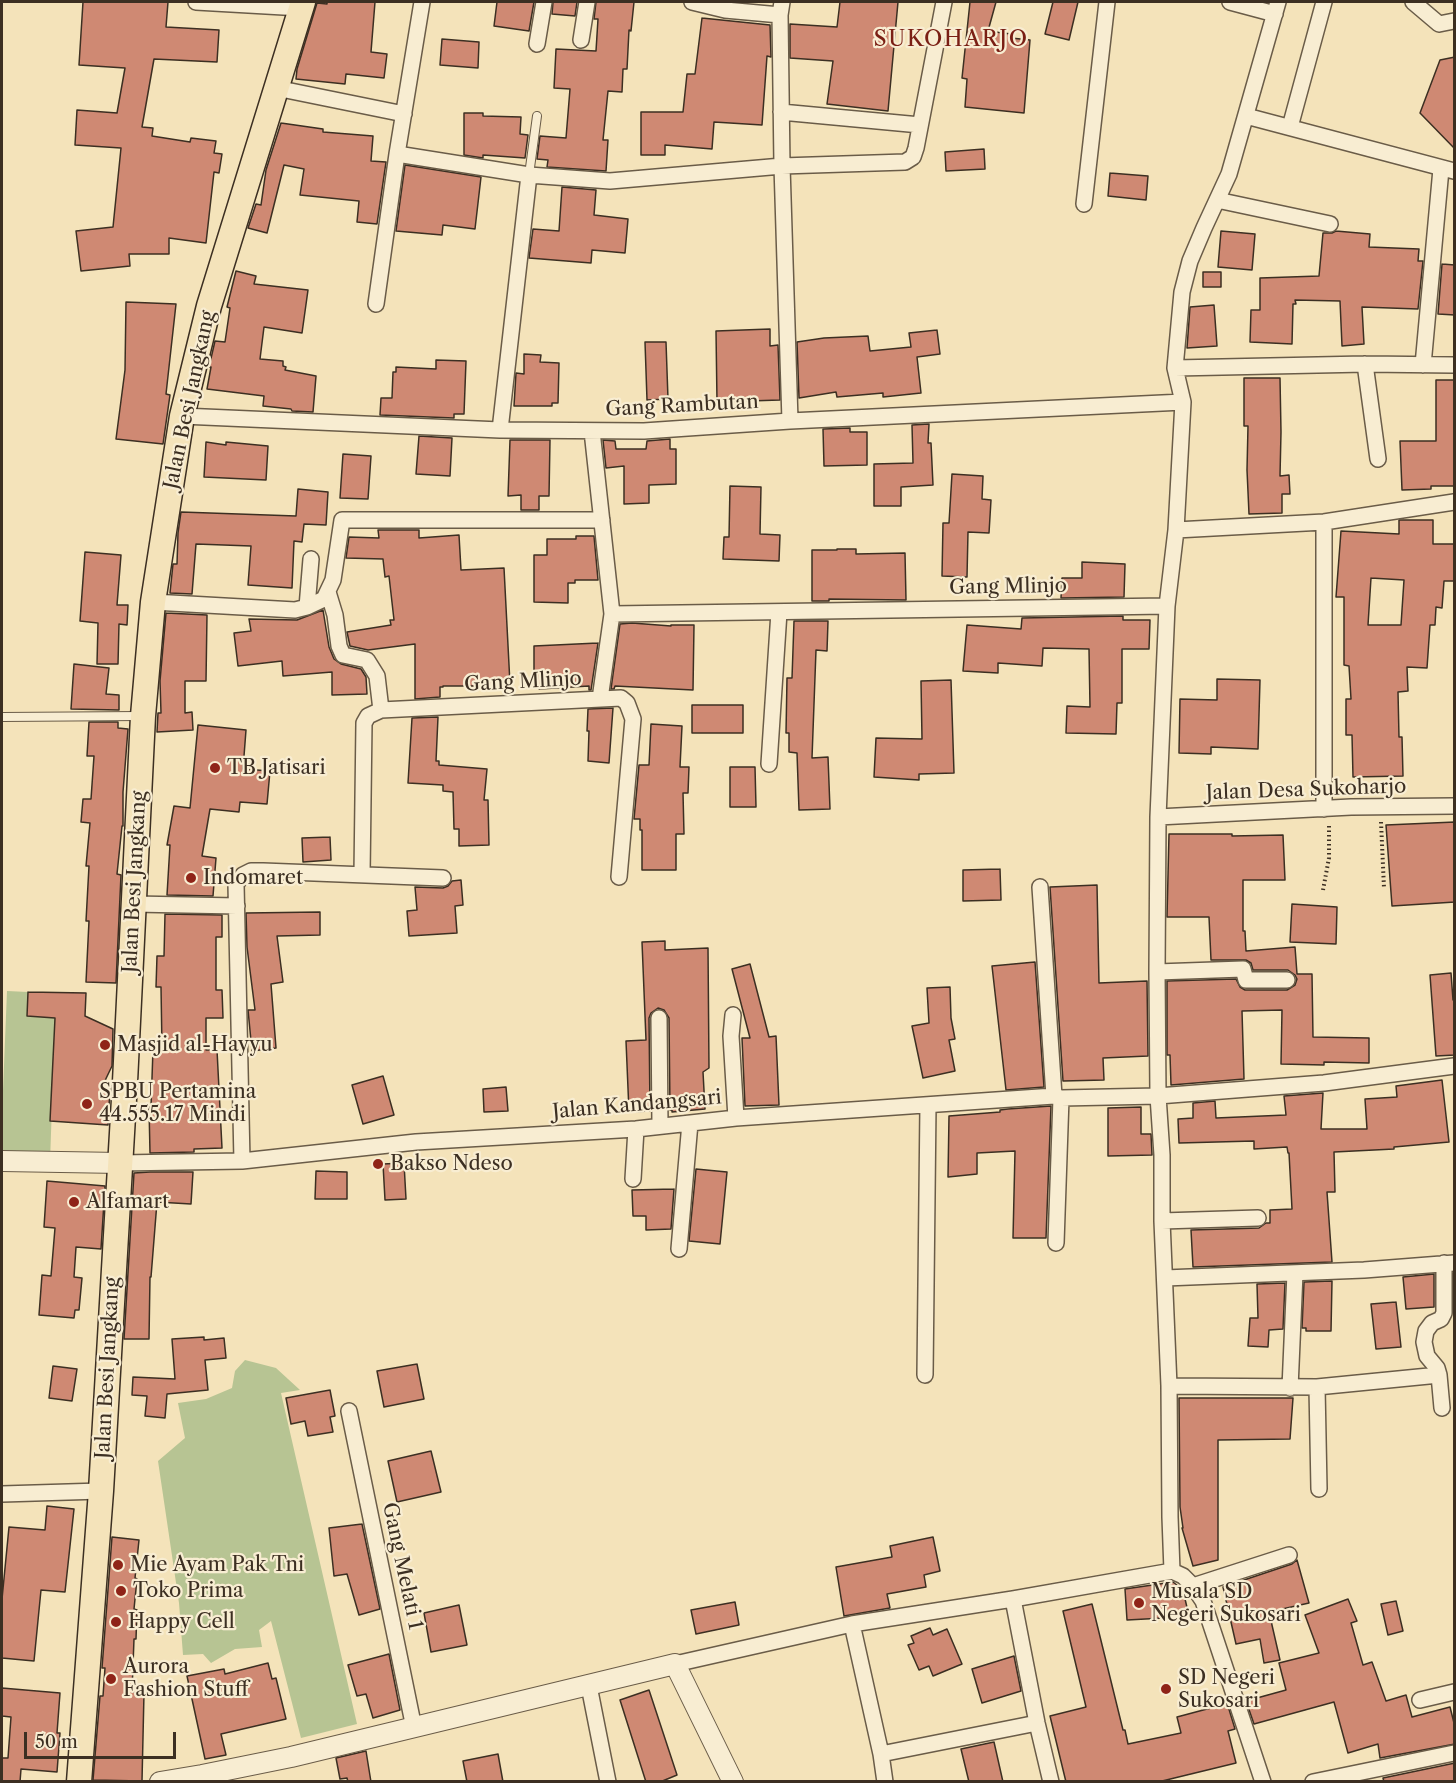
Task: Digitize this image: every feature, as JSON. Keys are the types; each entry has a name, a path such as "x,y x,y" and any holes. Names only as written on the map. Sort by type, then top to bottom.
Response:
{"main road":[{"name":"Jalan Besi Jangkang","path":"79,1782 101,1491 143,716 153,602 182,416 209,306 302,5"}],"street":[{"path":"196,2 302,5"},
{"path":"375,304 422,2"},
{"path":"537,44 544,2"},
{"path":"581,40 587,2"},
{"path":"692,2 725,9 781,8 782,166 789,422"},
{"path":"397,154 529,175 610,181 782,166 905,162 913,157 944,2"},
{"path":"1084,204 1107,2"},
{"path":"1172,1570 1169,1386 1158,1096 1157,972 1158,817 1167,606 1176,530 1183,402 1175,368 1182,292 1190,261 1229,174 1276,8 1230,2"},
{"path":"1290,127 1324,2"},
{"path":"1413,2 1439,24 1455,21"},
{"path":"276,88 404,114"},
{"path":"781,112 920,125"},
{"path":"1246,116 1448,170 1423,365"},
{"path":"500,430 529,175"},
{"path":"1217,200 1330,224"},
{"path":"1175,368 1365,364 1455,365"},
{"path":"1365,364 1378,459"},
{"name":"Gang Rambutan","path":"182,416 500,430 644,431 1183,402"},
{"path":"592,431 612,614"},
{"path":"1176,530 1324,522 1455,502"},
{"path":"153,602 295,610 307,607 324,599 333,580 342,520 602,520"},
{"path":"1324,522 1327,809"},
{"path":"307,607 311,559"},
{"path":"328,592 335,615 339,646 343,655 367,660 377,676 381,710 368,716 364,723 362,874"},
{"name":"Gang Mlinjo","path":"381,710 600,699 612,614 1167,606"},
{"path":"769,764 779,612"},
{"path":"600,699 621,698 627,703 633,718 619,877"},
{"name":"Jalan Desa Sukoharjo","path":"1158,817 1380,806 1455,806"},
{"path":"242,1161 236,884 243,875 250,871 443,878"},
{"path":"1040,887 1058,1097 1056,1243"},
{"path":"134,904 237,906"},
{"path":"1157,972 1243,969 1246,980 1287,980"},
{"path":"733,1015 731,1036 736,1118"},
{"path":"659,1018 660,1126"},
{"name":"Jalan Kandangsari","path":"120,1163 242,1161 416,1142 636,1129 736,1118 1058,1097 1158,1096 1324,1083 1455,1066"},
{"path":"925,1375 928,1105"},
{"path":"679,1249 690,1123"},
{"path":"633,1179 636,1129"},
{"path":"2,1161 120,1163"},
{"path":"1162,1221 1258,1218"},
{"path":"1165,1278 1295,1273 1449,1263 1444,1312 1441,1319 1432,1323 1426,1331 1424,1342 1427,1356 1437,1368 1439,1375 1442,1408"},
{"path":"1290,1388 1295,1273"},
{"path":"1169,1386 1317,1387 1439,1375"},
{"path":"1317,1387 1319,1489"},
{"name":"Gang Melati 1","path":"349,1411 414,1728"},
{"path":"2,1494 101,1491"},
{"path":"1193,1586 1289,1555"},
{"path":"160,1782 280,1760 675,1664 852,1624 1012,1599 1172,1570 1183,1576 1203,1601 1263,1782"},
{"path":"1012,1599 1051,1782"},
{"path":"852,1624 881,1754 885,1782"},
{"path":"675,1664 733,1782"},
{"path":"589,1686 608,1782"},
{"path":"1420,1700 1455,1692"},
{"path":"881,1754 1037,1723"},
{"path":"1313,1782 1455,1753"}],"lane":[{"path":"529,175 537,116"},
{"path":"2,717 143,716"}],"path":[{"path":"1380,806 1384,888"},
{"path":"1323,890 1329,858 1327,809"}],"green space":[{"path":"7,991 28,992 27,1016 55,1018 50,1162 2,1161"},
{"path":"245,1360 276,1368 300,1390 281,1393 357,1724 301,1738 271,1621 259,1630 262,1647 235,1649 211,1663 203,1654 183,1655 179,1603 158,1461 185,1438 178,1403 206,1399 232,1388 235,1371"}],"building":[{"path":"83,2 168,2 166,27 219,30 217,62 154,59 142,127 153,128 152,136 190,142 191,138 216,141 214,153 222,154 219,173 214,172 206,243 169,238 169,254 129,254 130,266 81,271 76,231 113,227 121,148 75,145 77,110 117,113 125,68 79,65"},
{"path":"327,2 375,2 371,52 387,54 384,78 346,74 345,84 296,79 317,3 327,4"},
{"path":"497,2 534,2 529,31 494,26"},
{"path":"553,2 577,2 575,16 552,14"},
{"path":"596,2 634,2 631,31 629,30 627,69 623,69 622,92 608,91 603,140 608,140 606,171 547,167 548,160 537,159 540,136 566,138 570,89 554,88 556,49 596,51 598,19 594,19"},
{"path":"840,2 898,2 888,111 827,104 833,61 790,58 790,24 837,27"},
{"path":"970,2 996,2 988,31 1011,34 1011,38 1030,40 1024,113 965,107 967,79 962,78"},
{"path":"1053,2 1078,2 1069,40 1045,34"},
{"path":"702,18 770,25 771,57 767,56 762,125 714,122 712,149 665,145 665,155 641,155 641,112 683,112 687,74 695,74"},
{"path":"442,39 479,42 478,68 440,65"},
{"path":"1455,57 1455,149 1420,113 1440,60"},
{"path":"464,113 521,117 520,134 528,135 525,158 483,155 483,158 464,155"},
{"path":"281,123 323,129 323,132 373,136 371,161 386,162 377,224 357,222 359,201 300,195 304,169 284,165 267,233 248,228 256,204 261,205 266,170"},
{"path":"984,149 985,169 946,171 945,152"},
{"path":"405,165 481,177 475,229 443,225 442,235 396,231"},
{"path":"1110,173 1148,176 1146,200 1108,196"},
{"path":"562,187 596,190 594,215 628,219 625,253 592,250 591,263 529,258 533,229 559,231"},
{"path":"1221,231 1255,234 1252,270 1218,267"},
{"path":"1336,231 1370,234 1369,247 1419,249 1418,261 1423,261 1418,309 1362,307 1364,344 1342,346 1340,301 1295,300 1292,344 1250,342 1251,310 1260,310 1260,278 1319,276 1323,233"},
{"path":"1442,264 1455,265 1455,315 1438,314"},
{"path":"236,271 256,276 254,284 308,290 302,333 264,327 260,359 283,361 285,370 316,376 313,412 263,406 264,396 207,389 215,341 225,342 230,308 227,307"},
{"path":"1203,272 1221,272 1221,287 1203,287"},
{"path":"126,302 176,304 166,394 170,395 163,444 116,439 125,370"},
{"path":"1214,305 1217,346 1187,348 1190,307"},
{"path":"770,329 770,346 778,345 780,400 717,402 716,331"},
{"path":"937,330 940,354 917,357 921,393 883,397 883,393 837,397 836,392 799,398 797,342 868,336 870,351 911,347 909,333"},
{"path":"645,342 666,342 668,399 647,400"},
{"path":"524,354 541,355 540,362 559,363 558,403 552,403 552,406 514,406 516,373 524,374"},
{"path":"436,360 466,361 464,414 454,414 454,418 380,415 381,398 392,398 393,372 396,372 396,367 436,369"},
{"path":"1244,378 1280,378 1280,476 1289,475 1290,494 1282,494 1282,513 1249,514 1248,426 1244,426"},
{"path":"1436,380 1455,380 1455,486 1431,486 1431,489 1402,490 1400,441 1436,441"},
{"path":"929,424 928,443 931,443 933,485 901,487 901,506 874,506 874,464 913,463 912,425"},
{"path":"850,428 850,432 867,432 867,465 824,466 823,429"},
{"path":"419,436 452,438 450,476 416,474"},
{"path":"670,439 670,449 676,449 676,484 649,485 649,503 624,504 624,466 606,468 603,440 615,441 616,449 646,449 647,441"},
{"path":"510,440 550,440 549,496 539,496 539,510 521,510 521,495 508,496"},
{"path":"206,442 268,446 266,480 204,477"},
{"path":"343,454 371,456 368,499 340,498"},
{"path":"952,474 983,476 982,499 991,500 989,533 968,532 967,577 942,576 943,523 949,523"},
{"path":"730,486 761,487 760,534 780,535 779,561 723,559 724,537 729,537"},
{"path":"298,489 328,492 326,525 304,524 302,542 294,541 292,588 248,585 251,546 196,544 192,594 170,593 173,564 177,564 181,512 296,516"},
{"path":"1399,520 1433,520 1433,544 1455,544 1455,581 1444,581 1442,608 1436,607 1435,625 1430,625 1427,668 1407,667 1408,691 1398,692 1403,776 1353,777 1352,735 1346,735 1346,699 1351,699 1349,666 1344,665 1344,597 1336,597 1341,531 1399,534","holes":["1371,578 1404,580 1401,625 1368,625"]},
{"path":"378,530 419,530 419,538 459,535 461,570 504,568 510,684 506,684 506,690 485,690 485,686 443,686 440,687 440,697 415,699 415,644 368,650 350,646 347,632 391,625 390,620 394,620 389,576 385,577 383,559 346,558 349,537 379,538"},
{"path":"576,536 594,536 598,580 575,580 575,583 568,583 568,603 534,602 534,555 547,555 547,539 576,539"},
{"path":"856,549 856,554 905,553 906,600 829,599 829,601 812,601 812,550"},
{"path":"85,552 121,555 117,605 128,605 127,625 119,624 118,664 97,664 98,623 80,621"},
{"path":"1082,562 1125,564 1124,597 1061,598 1062,578 1082,578"},
{"path":"323,610 329,647 334,659 341,664 361,669 366,677 367,694 332,695 332,672 283,676 282,661 238,666 234,633 251,631 249,619 297,620"},
{"path":"166,613 207,615 206,681 185,681 185,713 192,712 193,730 157,732 158,713 161,713 160,681"},
{"path":"1123,616 1123,620 1150,620 1149,649 1122,649 1122,703 1117,703 1116,734 1066,733 1067,706 1090,707 1089,649 1043,648 1042,666 998,663 998,673 963,671 967,625 1021,629 1022,618"},
{"path":"794,621 828,621 827,651 816,650 812,758 828,757 830,809 799,810 797,753 789,752 789,733 786,733 787,678 792,678"},
{"path":"620,624 694,625 693,690 615,686 611,689"},
{"path":"598,643 591,690 589,686 539,689 538,682 534,682 534,646"},
{"path":"74,664 109,668 106,694 119,695 119,710 71,709"},
{"path":"1217,679 1260,680 1258,749 1211,747 1211,754 1179,753 1180,699 1217,700"},
{"path":"951,680 954,773 919,774 919,780 874,777 876,738 922,739 921,681"},
{"path":"692,705 743,705 743,733 692,733"},
{"path":"613,708 609,763 588,761 588,709"},
{"path":"438,717 436,761 439,761 439,765 487,769 484,800 488,800 489,845 459,846 459,829 454,829 453,792 443,791 443,785 408,783 412,718"},
{"path":"89,722 118,722 118,728 128,729 123,826 117,874 121,875 116,983 86,982 89,866 86,866 90,823 81,822 83,799 91,799 94,756 87,756"},
{"path":"651,724 682,726 680,767 689,767 688,793 683,793 684,834 676,834 676,870 642,870 642,830 640,830 640,819 634,819 639,765 649,765"},
{"path":"198,725 246,730 243,769 270,771 267,804 240,802 239,812 210,809 202,856 216,858 213,896 167,895 170,845 167,845 174,806 190,808"},
{"path":"730,767 755,767 756,807 730,807"},
{"path":"1455,822 1455,902 1392,906 1386,825"},
{"path":"1169,834 1283,835 1285,880 1243,880 1243,931 1245,931 1246,951 1295,947 1297,974 1312,974 1313,1037 1369,1038 1369,1063 1281,1064 1282,1010 1242,1011 1244,1079 1171,1085 1170,1055 1167,1055 1167,981 1236,979 1240,987 1245,990 1287,990 1295,985 1297,979 1288,970 1253,970 1251,963 1246,960 1211,960 1209,917 1167,917"},
{"path":"330,837 331,860 303,862 302,838"},
{"path":"1000,869 1001,900 963,901 963,870"},
{"path":"461,880 463,905 455,906 457,933 409,936 407,911 417,910 415,887 443,888 452,881"},
{"path":"1097,885 1099,983 1147,981 1148,1056 1103,1058 1104,1080 1063,1081 1050,887"},
{"path":"1292,904 1337,907 1336,944 1290,942"},
{"path":"320,912 320,935 277,936 283,982 271,984 276,1048 252,1051 248,1010 255,1010 247,947 246,913"},
{"path":"165,914 222,915 222,937 216,937 216,990 222,990 223,1018 206,1018 206,1050 217,1050 222,1148 194,1149 194,1152 150,1153 149,1107 151,1107 153,1049 162,1049 161,987 156,987 157,956 164,956"},
{"path":"665,941 665,950 708,948 709,1068 703,1072 705,1109 672,1112 670,1110 669,1018 664,1010 658,1008 651,1013 649,1018 650,1111 629,1112 626,1041 646,1040 642,942"},
{"path":"1035,962 1044,1087 1006,1090 992,966"},
{"path":"750,964 769,1037 776,1036 779,1105 745,1106 742,1038 750,1038 732,969"},
{"path":"1451,973 1453,1000 1455,1000 1455,1055 1436,1056 1430,975"},
{"path":"950,987 951,1018 955,1039 949,1040 955,1071 923,1078 912,1026 929,1023 927,988"},
{"path":"28,992 86,993 85,1016 113,1029 112,1066 101,1089 110,1089 108,1125 50,1121 55,1018 27,1016"},
{"path":"383,1076 394,1115 363,1124 352,1085"},
{"path":"1442,1080 1449,1142 1394,1147 1394,1149 1334,1152 1335,1192 1327,1192 1332,1262 1193,1267 1191,1230 1259,1228 1270,1223 1270,1210 1292,1209 1287,1147 1254,1149 1254,1141 1179,1143 1178,1119 1193,1118 1193,1103 1215,1101 1216,1118 1286,1115 1284,1096 1323,1093 1321,1129 1367,1129 1365,1099 1397,1097 1396,1086"},
{"path":"506,1087 508,1111 484,1112 483,1089"},
{"path":"1051,1106 1046,1238 1013,1238 1015,1151 977,1153 977,1174 948,1177 949,1116"},
{"path":"1141,1107 1141,1134 1151,1134 1152,1155 1108,1156 1108,1108"},
{"path":"404,1163 406,1199 385,1200 383,1164"},
{"path":"696,1169 727,1172 720,1244 689,1241"},
{"path":"316,1171 347,1172 347,1199 315,1199"},
{"path":"193,1172 191,1204 157,1202 150,1277 149,1339 124,1339 134,1173"},
{"path":"47,1181 105,1186 101,1249 76,1247 74,1277 82,1278 79,1310 75,1310 74,1318 39,1315 42,1275 51,1276 55,1228 44,1227"},
{"path":"674,1189 671,1229 646,1230 646,1216 633,1216 632,1190"},
{"path":"1434,1274 1434,1307 1406,1309 1403,1277"},
{"path":"1332,1281 1331,1331 1306,1331 1306,1328 1302,1328 1304,1282"},
{"path":"1285,1283 1283,1329 1269,1330 1268,1347 1248,1346 1250,1318 1258,1318 1257,1284"},
{"path":"1396,1302 1401,1347 1376,1349 1371,1304"},
{"path":"204,1337 204,1340 224,1338 226,1358 205,1360 208,1390 167,1394 165,1418 145,1416 147,1396 132,1395 133,1377 175,1379 172,1339"},
{"path":"417,1364 424,1399 384,1407 377,1371"},
{"path":"53,1366 77,1369 72,1401 49,1398"},
{"path":"330,1390 335,1416 330,1417 333,1432 308,1436 305,1421 291,1424 286,1398"},
{"path":"1179,1398 1293,1398 1290,1439 1218,1440 1218,1560 1193,1566 1182,1528 1180,1507"},
{"path":"431,1451 441,1492 397,1502 388,1461"},
{"path":"47,1506 74,1509 65,1592 41,1590 34,1661 2,1658 2,1599 9,1527 45,1530"},
{"path":"362,1524 380,1609 359,1615 347,1574 334,1576 329,1528"},
{"path":"112,1537 139,1540 135,1578 137,1579 134,1609 137,1610 132,1692 144,1693 142,1781 93,1780 100,1696 103,1696 105,1668 102,1668"},
{"path":"933,1537 940,1571 924,1575 926,1587 887,1594 890,1608 844,1616 836,1567 892,1557 890,1546"},
{"path":"1297,1560 1309,1603 1269,1612 1280,1660 1264,1663 1260,1639 1236,1644 1223,1587 1292,1564"},
{"path":"1173,1582 1183,1590 1188,1612 1164,1618 1127,1620 1125,1589"},
{"path":"1348,1599 1357,1621 1351,1623 1363,1665 1372,1662 1386,1701 1406,1695 1412,1717 1450,1707 1455,1727 1455,1744 1380,1758 1378,1744 1348,1753 1334,1702 1254,1724 1246,1701 1286,1690 1279,1663 1319,1653 1305,1615"},
{"path":"1396,1601 1403,1631 1388,1635 1381,1604"},
{"path":"735,1602 739,1625 696,1634 691,1610"},
{"path":"1092,1604 1128,1744 1181,1733 1177,1717 1222,1705 1222,1707 1228,1706 1235,1729 1228,1731 1236,1763 1158,1782 1066,1782 1050,1716 1086,1707 1063,1611"},
{"path":"459,1605 467,1645 431,1652 424,1613"},
{"path":"930,1628 933,1635 947,1629 962,1664 933,1676 929,1666 919,1670 908,1645 914,1643 911,1636"},
{"path":"389,1654 400,1710 373,1718 366,1694 357,1696 348,1665"},
{"path":"1014,1656 1021,1691 982,1703 972,1669"},
{"path":"268,1663 272,1679 276,1678 286,1719 221,1734 226,1755 205,1759 187,1676 224,1669 225,1674"},
{"path":"2,1688 60,1693 57,1772 21,1769 20,1782 2,1782 2,1758 8,1758 11,1717 2,1716"},
{"path":"649,1690 677,1775 660,1782 646,1782 620,1700"},
{"path":"994,1742 1003,1782 969,1782 961,1749"},
{"path":"366,1751 371,1782 348,1782 347,1778 340,1779 336,1758"},
{"path":"498,1754 503,1782 467,1782 463,1761"},
{"path":"1455,1763 1455,1782 1384,1782 1383,1778"}],"place":[{"name":"TB Jatisari","path":"215,768"},
{"name":"Indomaret","path":"191,878"},
{"name":"Masjid al-Hayyu","path":"105,1045"},
{"name":"SPBU Pertamina 44.555.17 Mindi","path":"87,1104"},
{"name":"Bakso Ndeso","path":"378,1164"},
{"name":"Alfamart","path":"74,1202"},
{"name":"Mie Ayam Pak Tni","path":"118,1565"},
{"name":"Toko Prima","path":"121,1591"},
{"name":"Musala SD Negeri Sukosari","path":"1139,1603"},
{"name":"Happy Cell","path":"116,1622"},
{"name":"Aurora Fashion Stuff","path":"111,1679"},
{"name":"SD Negeri Sukosari","path":"1166,1689"}],"district":[{"name":"SUKOHARJO","path":"951,40"}]}
